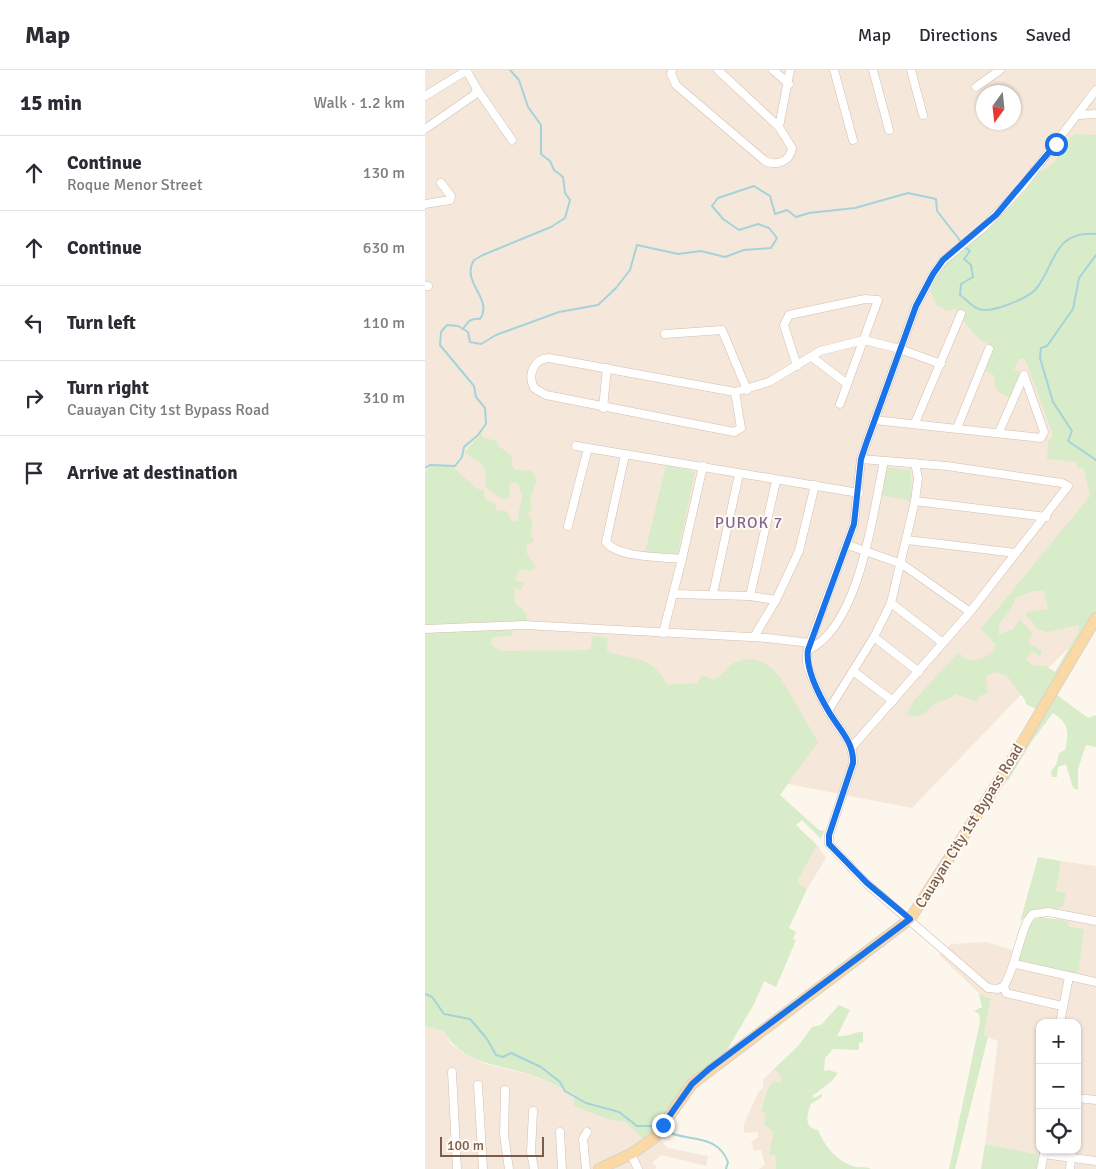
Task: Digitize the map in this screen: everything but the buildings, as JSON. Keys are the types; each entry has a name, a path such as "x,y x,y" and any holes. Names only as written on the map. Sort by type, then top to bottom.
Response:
{"main road":[{"name":"Cauayan City 1st Bypass Road","path":"599,1169 631,1154 658,1134 687,1090 709,1069 910,919 1009,764 1096,618"}],"street":[{"path":"446,70 451,78"},
{"path":"672,70 671,74 676,85 765,161 772,164 787,159 792,152 779,127 718,70"},
{"path":"773,70 789,84"},
{"path":"779,127 789,84 790,70"},
{"path":"834,70 853,140"},
{"path":"873,70 889,130"},
{"path":"911,70 923,115"},
{"path":"979,85 1000,70"},
{"path":"425,96 451,78 466,72 512,140"},
{"path":"425,129 474,95 477,89"},
{"path":"1096,90 1022,187 982,229 943,260 924,289 900,349 861,459 859,493 848,545 809,647 807,663 828,711 852,747 853,763 829,835 829,844 867,883 987,988 998,989 1004,986 1015,964 1026,924 1033,914 1048,912 1096,921"},
{"path":"1078,116 1096,114"},
{"path":"425,204 450,200 451,196 441,183"},
{"path":"797,366 784,325 786,318 793,314 876,299 878,304 846,383 840,404"},
{"path":"915,423 961,314"},
{"path":"665,334 722,330 747,390"},
{"path":"735,392 741,422 741,428 737,432 603,408 539,392 531,384 531,377 533,366 541,359 557,359 735,392 769,382 812,356 835,346 864,340 900,349 941,364"},
{"path":"957,428 989,349"},
{"path":"812,356 846,383"},
{"path":"603,408 607,368"},
{"path":"874,420 999,432 1038,438 1044,434 1024,374 999,432"},
{"path":"576,446 703,466 777,481 859,493"},
{"path":"568,526 588,448"},
{"path":"625,455 606,542 610,547 625,553 682,559"},
{"path":"852,747 970,612 1068,488 1066,484 947,466 861,459"},
{"path":"425,629 524,625 754,637 809,647 825,640 854,591 865,551 884,461"},
{"path":"828,711 874,637 891,602 902,564 915,501 918,478 915,463"},
{"path":"663,633 674,594 703,466"},
{"path":"713,594 739,474"},
{"path":"751,596 777,481"},
{"path":"754,637 776,600 799,551 815,486"},
{"path":"915,501 1046,517"},
{"path":"907,540 1016,553"},
{"path":"848,545 902,564 970,612"},
{"path":"674,594 751,596 776,600"},
{"path":"891,602 943,643"},
{"path":"874,637 919,672"},
{"path":"853,671 893,701"},
{"path":"1015,964 1096,982"},
{"path":"1060,1019 1069,977"},
{"path":"1004,986 1006,993 1062,1006"},
{"path":"452,1072 457,1169"},
{"path":"478,1085 483,1169"},
{"path":"505,1090 504,1135 509,1169"},
{"path":"1081,1098 1096,1100"},
{"path":"533,1111 531,1152 534,1169"},
{"path":"560,1132 562,1169"},
{"path":"586,1169 583,1139 587,1132"},
{"path":"631,1154 638,1169"},
{"path":"1041,1169 1044,1154"},
{"path":"1053,1154 1096,1161"},
{"path":"1070,1169 1071,1158"}],"shaded area":[{"path":"425,70 1096,70 1096,621 1020,696 912,808 489,726 425,692"},
{"path":"817,845 826,858 807,889 797,882"},
{"path":"1061,861 1096,866 1096,1169 1039,1169 1041,1155 985,1144 998,1041 984,1036 991,999 983,997 939,955 951,944 986,942 1019,952 1084,929 1068,926 1068,921 1057,920 1058,907 1063,908 1065,893 1056,891"},
{"path":"425,1026 443,1031 452,1045 486,1064 531,1075 574,1094 574,1106 607,1119 625,1122 645,1141 659,1138 668,1148 708,1156 706,1166 661,1155 652,1163 657,1167 655,1169 425,1169"},
{"path":"774,1069 781,1077 780,1083 773,1082 766,1093 761,1112 766,1112 774,1136 776,1169 759,1169 765,1165 761,1150 754,1151 751,1142 758,1137 758,1132 744,1133 744,1124 759,1091 763,1088 763,1080"}],"green space":[{"path":"1074,134 1096,135 1096,612 1038,710 1026,704 1006,675 994,672 986,677 988,692 977,698 979,702 955,694 949,699 932,706 920,716 912,716 906,714 915,699 959,652 964,659 974,660 983,658 990,653 996,645 981,629 1090,496 1084,469 1077,468 1077,462 1047,459 1048,442 1053,435 1025,359 1020,359 1014,369 1020,373 1010,398 1002,394 996,388 995,376 986,371 992,346 976,335 955,309 947,311 937,305 930,291 936,276 948,262 989,229 1024,193 1038,174 1055,162 1064,143","holes":["1034,591 1044,591 1048,609 1027,612 1026,616 1036,628 1047,632 1079,625 1079,631 1055,672 1046,666 1031,665 1026,659 1032,651 1040,657 1042,651 1030,644 1028,640 1033,634 1020,619 1013,629 999,635 999,624 1011,609 1016,597"]},
{"path":"481,434 484,438 498,441 497,445 512,456 512,465 515,470 532,471 537,480 530,499 532,508 528,514 532,519 531,535 534,542 525,545 528,549 526,552 536,567 531,571 520,569 515,580 525,583 521,590 514,587 515,601 517,606 523,608 523,612 527,613 527,621 425,624 425,473 432,464 453,467 476,488 484,491 485,500 494,502 497,510 506,511 512,521 517,521 522,497 518,483 510,482 509,497 504,500 485,487 484,467 465,452"},
{"path":"666,465 695,472 677,557 645,552"},
{"path":"884,467 910,470 912,487 910,501 879,495"},
{"path":"514,630 511,636 492,637 491,645 501,651 590,650 593,636 608,638 607,651 649,663 661,675 667,685 697,683 702,675 713,680 734,663 741,660 748,659 761,662 778,674 818,742 780,795 819,830 824,831 821,839 802,820 796,825 817,845 797,882 807,889 789,928 796,932 793,939 796,940 776,987 764,981 754,1004 724,1055 645,1141 625,1122 607,1119 574,1106 574,1094 537,1077 482,1062 462,1051 443,1031 425,1026 425,632"},
{"path":"1057,695 1088,718 1096,715 1096,747 1086,745 1078,769 1078,790 1073,788 1066,764 1058,767 1057,777 1052,777 1051,771 1056,765 1059,753 1065,750 1067,738 1065,725 1053,713 1032,741 1008,781 1004,779"},
{"path":"1038,857 1061,861 1056,891 1066,893 1063,908 1058,907 1058,913 1033,912 1020,922"},
{"path":"1041,917 1068,921 1068,926 1084,929 1078,975 1017,963 1020,942 1025,929 1034,920"},
{"path":"979,994 991,999 984,1035 988,1037 955,1169 949,1169 980,1021 979,1014 974,1011 982,1007"},
{"path":"839,1005 850,1010 837,1036 863,1032 863,1043 859,1042 859,1050 833,1049 825,1058 824,1071 829,1070 838,1073 831,1082 812,1096 814,1098 822,1094 822,1097 811,1104 807,1120 813,1129 818,1130 827,1146 841,1160 852,1166 871,1169 776,1169 775,1155 770,1155 773,1137 772,1130 764,1124 766,1113 761,1112 766,1093 773,1081 780,1083 781,1077 774,1069 798,1046 812,1027 821,1025"},
{"path":"985,1144 1041,1155 1039,1169 981,1169"}],"waterway":[{"path":"463,329 470,321 480,319 483,312 481,297 471,276 474,260 551,227 565,218 570,200 565,193 563,177 554,170 550,161 541,154 541,125 528,107 519,80 510,70"},
{"path":"425,468 430,465 455,466 462,457 464,447 478,435 486,424 485,408 476,397 474,386 440,345 441,332 447,325 458,326 468,332 470,342 481,344 496,335 559,312 598,305 616,288 630,270 637,245 678,254 701,251 725,257 744,250 771,248 777,238 769,228 758,224 739,230 723,219 712,206 718,198 754,186 770,196 775,214 787,210 796,217 809,213 855,208 908,193 936,199 937,211 962,243"},
{"path":"965,247 970,251 964,259 971,265 973,277 961,284 960,295 971,305 985,310 1018,301 1032,293 1042,280 1057,251 1063,244 1071,238 1082,234 1096,234"},
{"path":"1096,255 1079,278 1073,309 1047,346 1041,348 1040,358 1053,402 1072,431 1068,441 1096,460"},
{"path":"425,994 432,997 444,1014 470,1019 487,1039 496,1055 503,1057 511,1053 541,1067 560,1082 565,1091 586,1103 619,1112 637,1126 657,1126"},
{"path":"663,1130 672,1134 708,1142 716,1146 728,1162 726,1169"}],"district":[{"name":"PUROK 7","path":"749,522"}],"route":[{"path":"663,1125 681,1097 709,1069 735,1052 910,919 867,883 829,844 829,835 853,763 853,757 852,747 828,711 807,663 809,643 848,545 858,503 861,459 921,294 943,260 982,229 996,215 1022,187 1056,144"}]}
